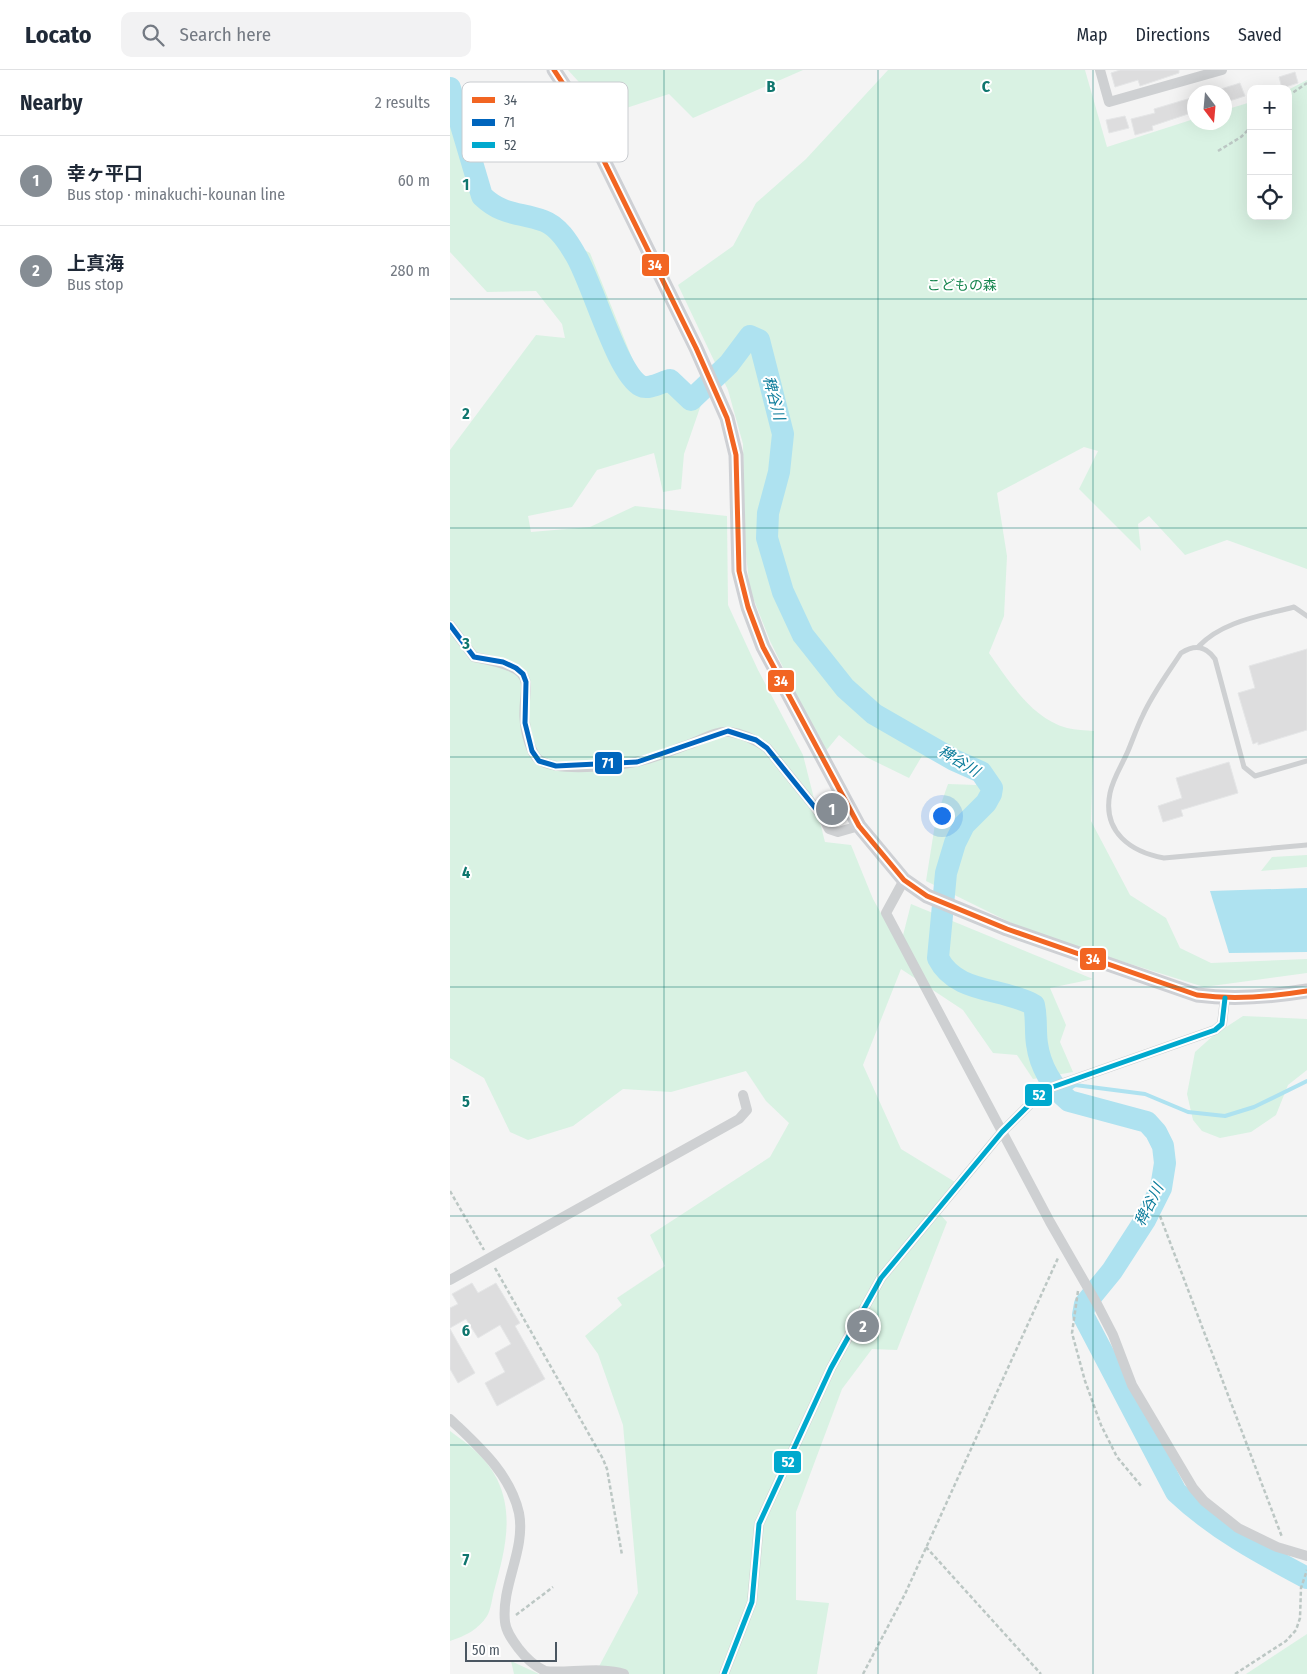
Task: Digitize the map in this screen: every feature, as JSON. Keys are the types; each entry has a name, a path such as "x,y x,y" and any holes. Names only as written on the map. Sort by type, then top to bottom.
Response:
{"main road":[{"path":"554,70 562,82"},
{"path":"605,162 704,364 727,418 736,455 739,571 748,607 763,646 859,826 904,880 926,896 967,914 1191,992 1225,998 1277,996 1307,991"}],"street":[{"path":"1100,70 1109,102 1222,70"},
{"path":"450,625 474,657 503,662 516,668 523,674 526,682 526,729 532,751 539,760 556,766 637,762 728,731 756,740 767,748 822,816 829,830 838,832 859,826"},
{"path":"904,880 886,913 1002,1132 1089,1288 1113,1335 1132,1385 1193,1488 1210,1506 1238,1528 1256,1538 1307,1556"},
{"path":"724,1674 752,1602 758,1524 831,1368 881,1278 1002,1132 1044,1090 1215,1030 1222,1024 1225,998"},
{"path":"450,1280 490,1259 650,1166 739,1119 747,1110 743,1095"},
{"path":"450,1419 492,1461 505,1479 518,1511 521,1529 504,1623 511,1638 524,1656 546,1672 614,1671 624,1674"}],"lane":[{"path":"1199,646 1223,627 1294,607 1307,616"},
{"path":"1307,761 1255,776 1244,767 1215,659 1208,649 1199,646 1189,648 1181,653 1144,714 1110,794 1109,811 1112,824 1120,837 1130,846 1144,854 1164,858 1307,846"}],"path":[{"path":"1292,93 1307,83"},
{"path":"1218,151 1241,137 1248,130"},
{"path":"450,1191 603,1459 607,1469 622,1555"},
{"path":"1160,1216 1287,1550"},
{"path":"863,1674 905,1594 1053,1267 1058,1258 1068,1252"},
{"path":"1083,1278 1074,1311 1072,1333 1076,1351 1101,1425 1117,1457 1142,1488"},
{"path":"926,1547 1041,1674"},
{"path":"1235,1674 1286,1641 1296,1630 1300,1618 1301,1588 1307,1570"},
{"path":"504,1623 553,1587"}],"green space":[{"path":"568,70 803,70 693,118 669,94 628,107 628,82 579,82"},
{"name":"こどもの森","path":"888,70 1085,70 1107,147 1187,121 1187,130 1232,130 1232,108 1247,103 1247,220 1292,220 1292,88 1307,80 1307,569 1227,540 1185,555 1149,516 1138,524 1141,551 1079,489 1098,451 1084,447 997,493 1007,556 1004,616 989,653 1022,697 1042,716 1067,728 1094,731 1091,821 1130,895 1166,918 1180,948 1211,963 1307,959 1307,973 1204,987 1034,934 926,881 936,818 948,784 976,785 975,774 922,756 909,778 866,757 839,735 825,752 770,641 750,590 745,546 743,444 728,390 678,285 733,246 756,203 806,159"},
{"path":"450,84 462,95 462,162 476,162 483,202 544,229 590,253 646,393 699,384 703,399 684,454 681,489 663,492 654,453 597,470 572,507 528,516 531,532 590,527 635,506 727,516 728,605 758,670 803,755 825,842 851,845 873,899 900,947 911,904 1093,979 1050,988 1066,1025 1060,1042 1073,1072 1033,1079 1017,1055 993,1053 963,1010 901,969 863,1065 901,1149 955,1182 935,1209 947,1222 897,1350 872,1349 842,1389 796,1512 796,1600 829,1603 817,1674 595,1674 638,1593 623,1425 598,1354 585,1336 622,1305 617,1298 665,1266 650,1235 770,1157 789,1123 766,1101 746,1071 671,1092 623,1089 573,1126 528,1140 510,1132 484,1078 450,1058 450,450 536,335 565,338 562,324 536,291 487,292 450,252"},
{"path":"1307,855 1307,867 1261,871 1272,857"},
{"path":"1243,1016 1307,1019 1307,1070 1288,1085 1276,1115 1251,1132 1220,1138 1202,1131 1193,1120 1187,1094 1195,1052 1214,1035"},
{"path":"450,1431 476,1452 493,1471 506,1507 507,1521 504,1549 488,1613 475,1629 466,1635 450,1641"},
{"path":"1307,1634 1307,1674 1246,1674"},
{"path":"511,1661 539,1674 514,1674"}],"water":[{"path":"1307,888 1307,952 1229,953 1210,891"}],"building":[{"path":"1120,70 1179,70 1179,73 1140,86 1138,80 1115,87 1111,73"},
{"path":"1295,72 1298,83 1281,85 1279,77"},
{"path":"1240,83 1245,96 1232,100 1232,86"},
{"path":"1187,99 1187,114 1152,126 1153,130 1135,135 1131,119 1155,113 1154,109"},
{"path":"1125,116 1129,128 1109,133 1106,120"},
{"path":"1307,649 1307,730 1258,745 1258,742 1253,744 1238,693 1255,688 1249,666"},
{"path":"1229,762 1238,793 1181,810 1183,816 1163,822 1158,806 1182,798 1176,778"},
{"path":"472,1283 478,1293 496,1283 520,1323 515,1326 545,1379 497,1406 485,1383 505,1372 495,1353 511,1344 500,1325 478,1338 466,1319 450,1328 450,1308 458,1304 452,1294"},
{"path":"450,1329 475,1373 458,1383 450,1369"}],"waterway":[{"name":"稗谷川","path":"450,88 462,128"},
{"name":"稗谷川","path":"472,162 482,196 497,207 511,213 549,223 562,235 582,267 605,326 623,364 632,378 641,386 651,386 670,380 691,400 729,364 750,336 759,340 783,434 779,472 768,513 767,538 783,592 803,635 845,688 874,714 954,760 981,772 992,788 986,803 964,825 955,843 946,873 938,958 946,970 968,984 1021,999 1034,1005 1037,1044 1041,1060 1052,1083 1069,1101 1147,1122 1156,1132 1163,1146 1165,1163 1161,1188 1145,1220 1112,1271 1085,1304 1083,1315 1176,1492 1222,1529 1255,1550 1307,1578"},
{"path":"1061,1094 1075,1085 1145,1094 1188,1112 1225,1116 1254,1107 1307,1081"}],"transit line":[{"name":"34","path":"554,70 562,82"},
{"name":"34","path":"605,162 696,348 727,418 736,455 739,571 748,607 763,647 859,826 904,880 927,896 1007,929 1197,995 1252,997 1307,991"},
{"name":"71","path":"450,625 474,657 503,662 516,668 523,674 526,682 525,723 532,751 539,761 556,766 637,762 728,731 756,740 767,748 821,815"},
{"name":"52","path":"724,1674 752,1602 759,1524 831,1368 881,1278 1002,1132 1044,1090 1215,1030 1222,1024 1225,998"}],"place":[{"name":"幸ヶ平口","path":"832,809"},
{"name":"上真海","path":"863,1326"}]}
